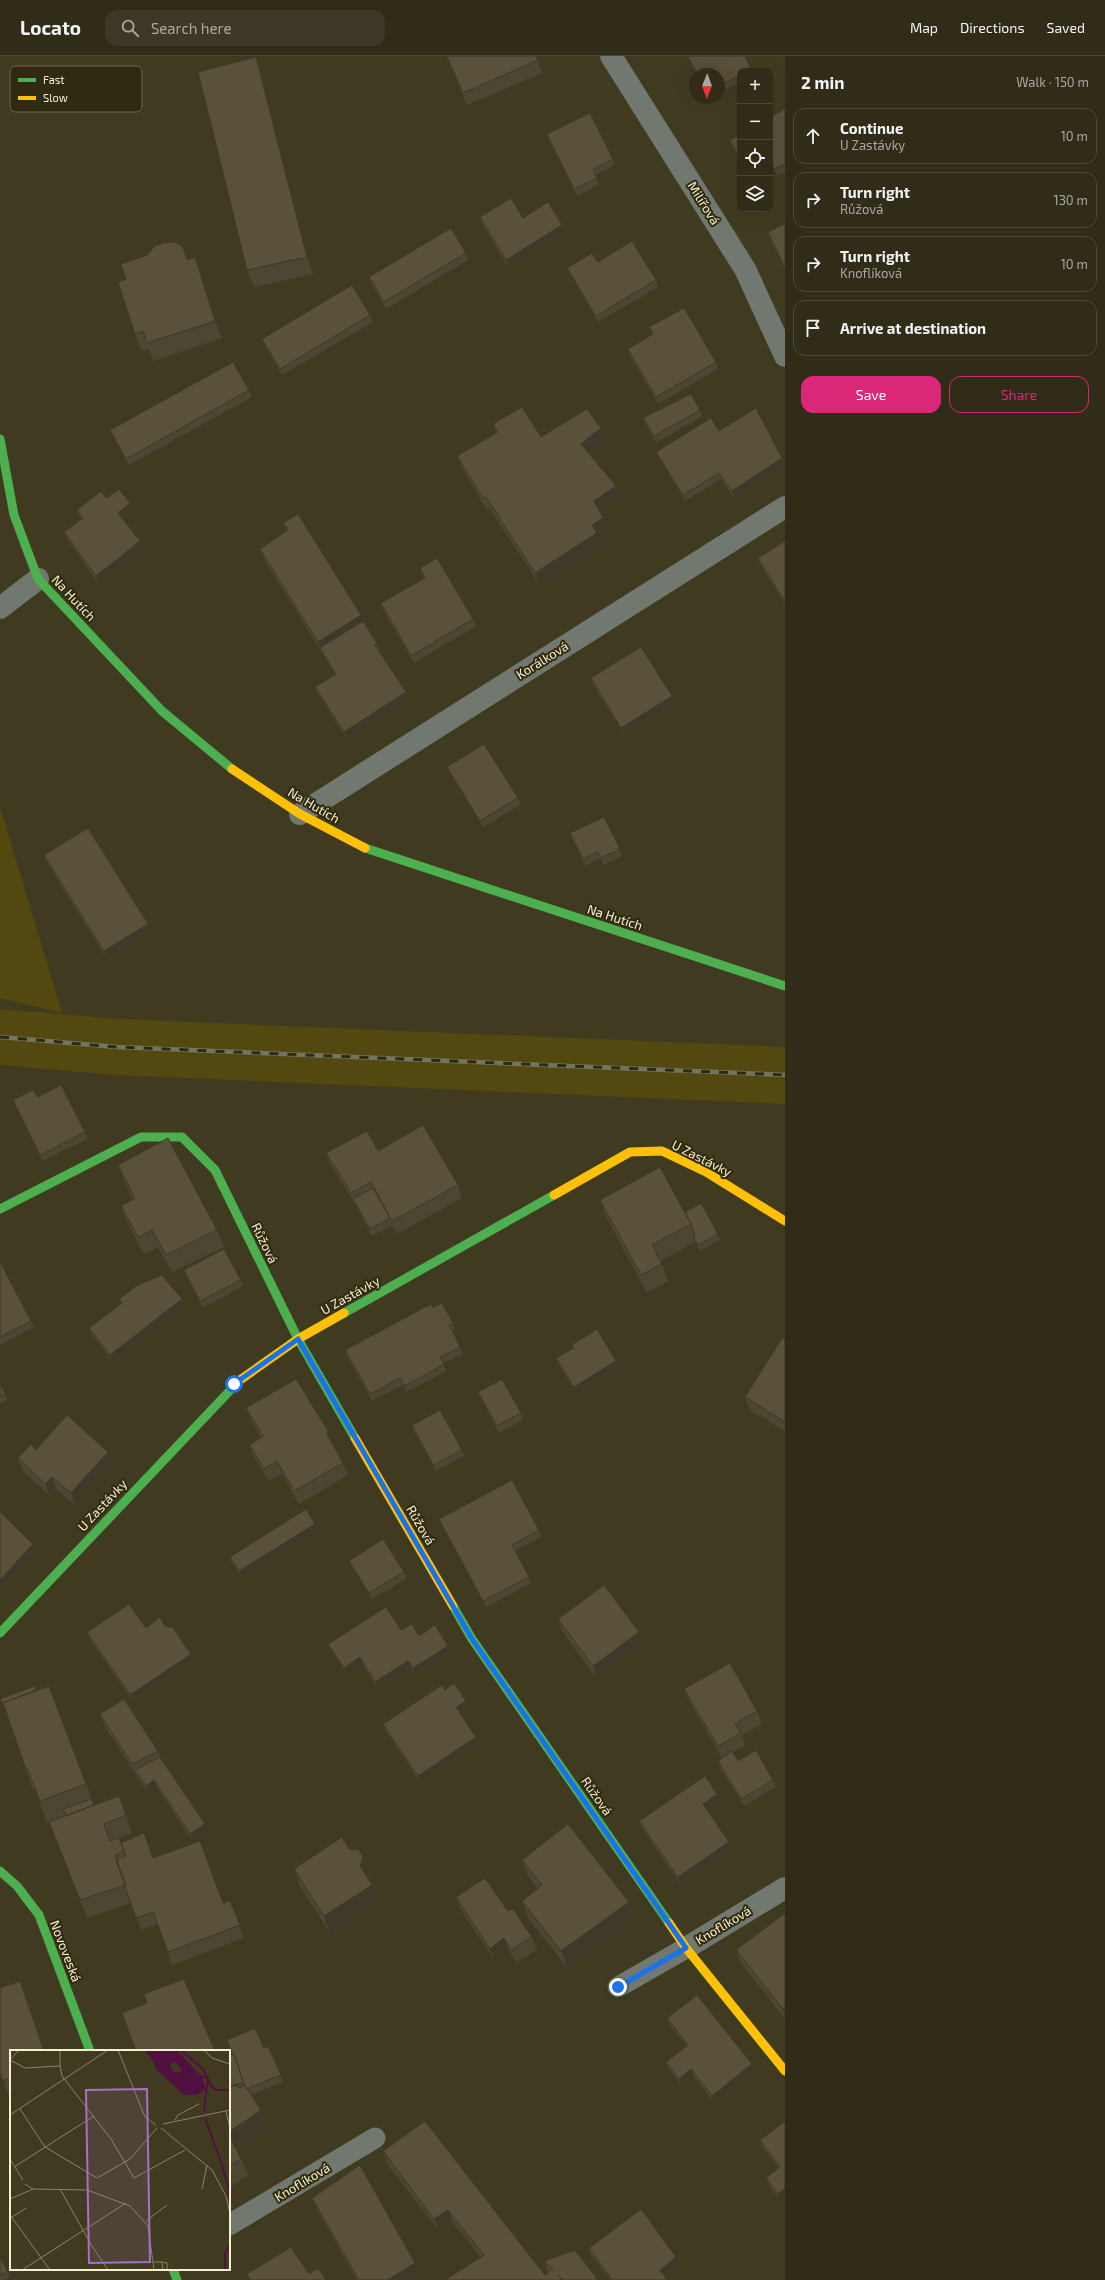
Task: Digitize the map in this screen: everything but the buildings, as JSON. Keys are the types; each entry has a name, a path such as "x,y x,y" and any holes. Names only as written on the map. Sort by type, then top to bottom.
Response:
{"street":[{"name":"Milířová","path":"611,56 745,269 785,356"},
{"name":"Na Hutích","path":"0,439 14,515 38,579 162,711 240,775 300,814 371,851 785,986"},
{"name":"Korálková","path":"300,814 785,507"},
{"path":"0,608 38,579"},
{"name":"Růžová","path":"0,1209 141,1137 182,1137 215,1170 298,1339 472,1639 686,1948 785,2071"},
{"name":"U Zastávky","path":"0,1633 234,1384 298,1339 630,1152 662,1151 706,1172 785,1221"},
{"name":"Novoveská","path":"0,1871 17,1886 39,1916 90,2050"},
{"name":"Knoflíková","path":"686,1948 785,1888"},
{"path":"173,2270 177,2280"}],"lane":[{"name":"Knoflíková","path":"618,1987 686,1948"},
{"name":"Knoflíková","path":"230,2224 375,2138"}],"shaded area":[{"path":"0,807 62,1013 0,998"},
{"path":"0,1009 119,1019 785,1047 785,1104 116,1075 0,1065"}],"railway":[{"path":"0,1037 117,1047 785,1075"}],"traffic: fast":[{"path":"0,439 14,515 38,579 162,711 232,769"},
{"path":"365,848 785,986"},
{"path":"0,1209 141,1137 182,1137 215,1170 298,1339 355,1438"},
{"path":"344,1313 554,1195"},
{"path":"0,1633 240,1380"},
{"path":"453,1606 472,1639 669,1923"},
{"path":"0,1871 17,1886 39,1915 90,2050"},
{"path":"173,2270 177,2280"}],"traffic: slow":[{"path":"232,769 300,814 365,848"},
{"path":"554,1195 630,1152 662,1151 706,1172 785,1221"},
{"path":"240,1380 298,1339 344,1313"},
{"path":"355,1438 453,1606"},
{"path":"669,1923 686,1948 785,2071"}],"route":[{"path":"234,1384 298,1339 472,1639 686,1948 618,1987"}]}
